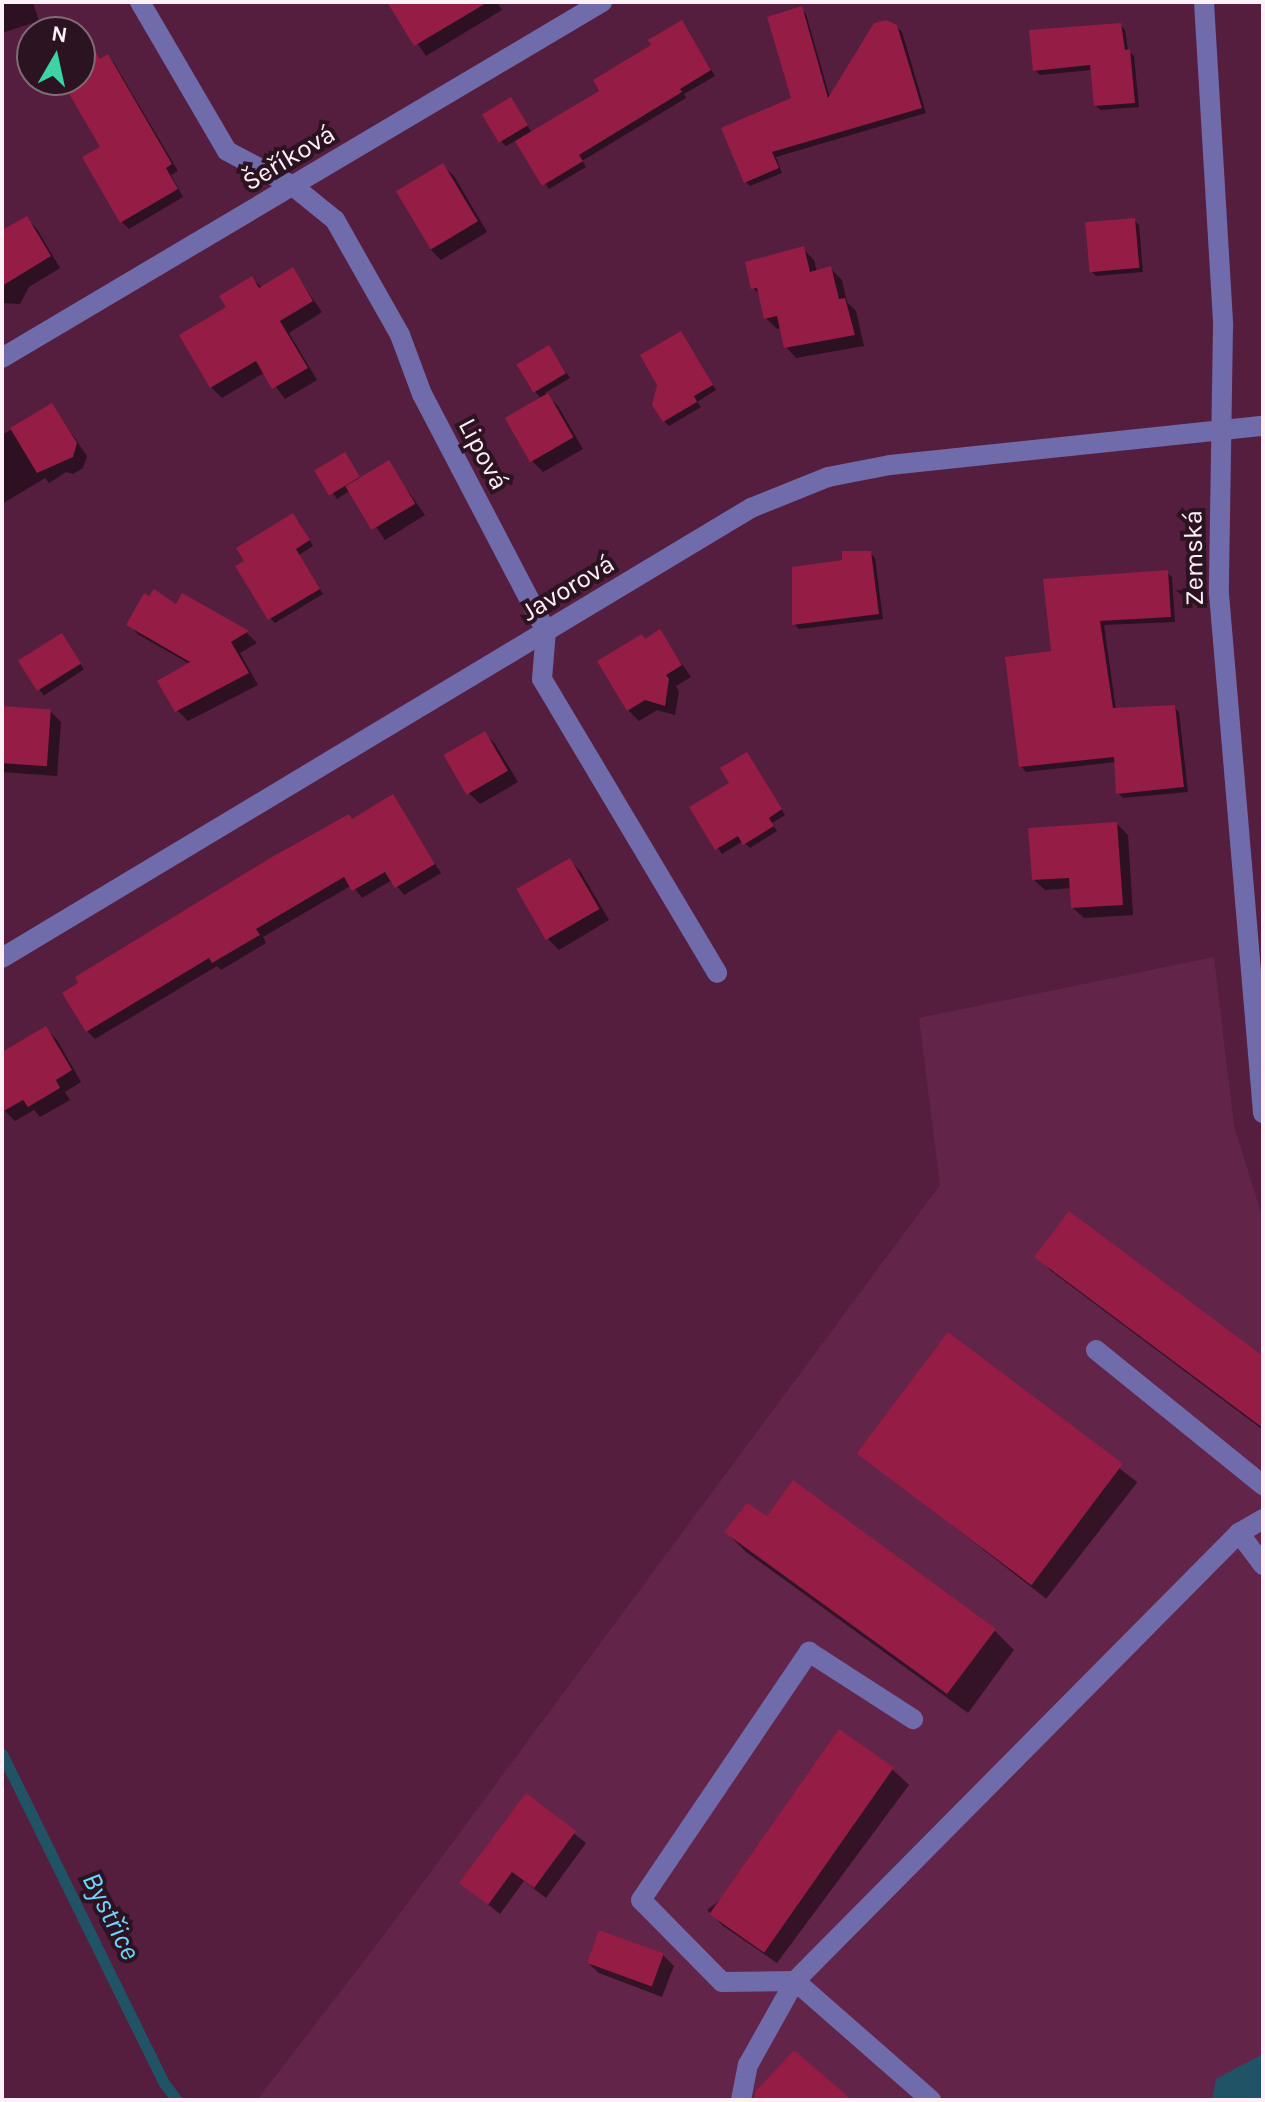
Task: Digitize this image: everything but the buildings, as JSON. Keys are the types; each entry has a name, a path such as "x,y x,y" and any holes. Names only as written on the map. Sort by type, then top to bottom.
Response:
{"street":[{"name":"Lipová","path":"140,2 227,151 293,186 335,220 400,335 422,394 546,631"},
{"name":"Šeříková","path":"2,358 602,2"},
{"name":"Zemská","path":"1204,2 1223,326 1219,594 1263,1113"},
{"name":"Javorová","path":"2,958 751,508 828,477 890,465 1263,426"},
{"path":"546,631 542,679 717,973"},
{"path":"1096,1350 1263,1485"},
{"path":"741,2100 748,2065 795,1981 1239,1533 1263,1519"},
{"path":"1239,1533 1263,1565"},
{"path":"913,1719 809,1652 641,1900 722,1982 795,1981 931,2100"}],"shaded area":[{"path":"1214,957 1234,1126 1263,1219 1263,2100 257,2100 381,1939 940,1185 919,1018"}],"water":[{"path":"1263,2054 1263,2100 1212,2100 1216,2079"}],"waterway":[{"name":"Bystřice","path":"2,1754 164,2083 177,2100"}]}
